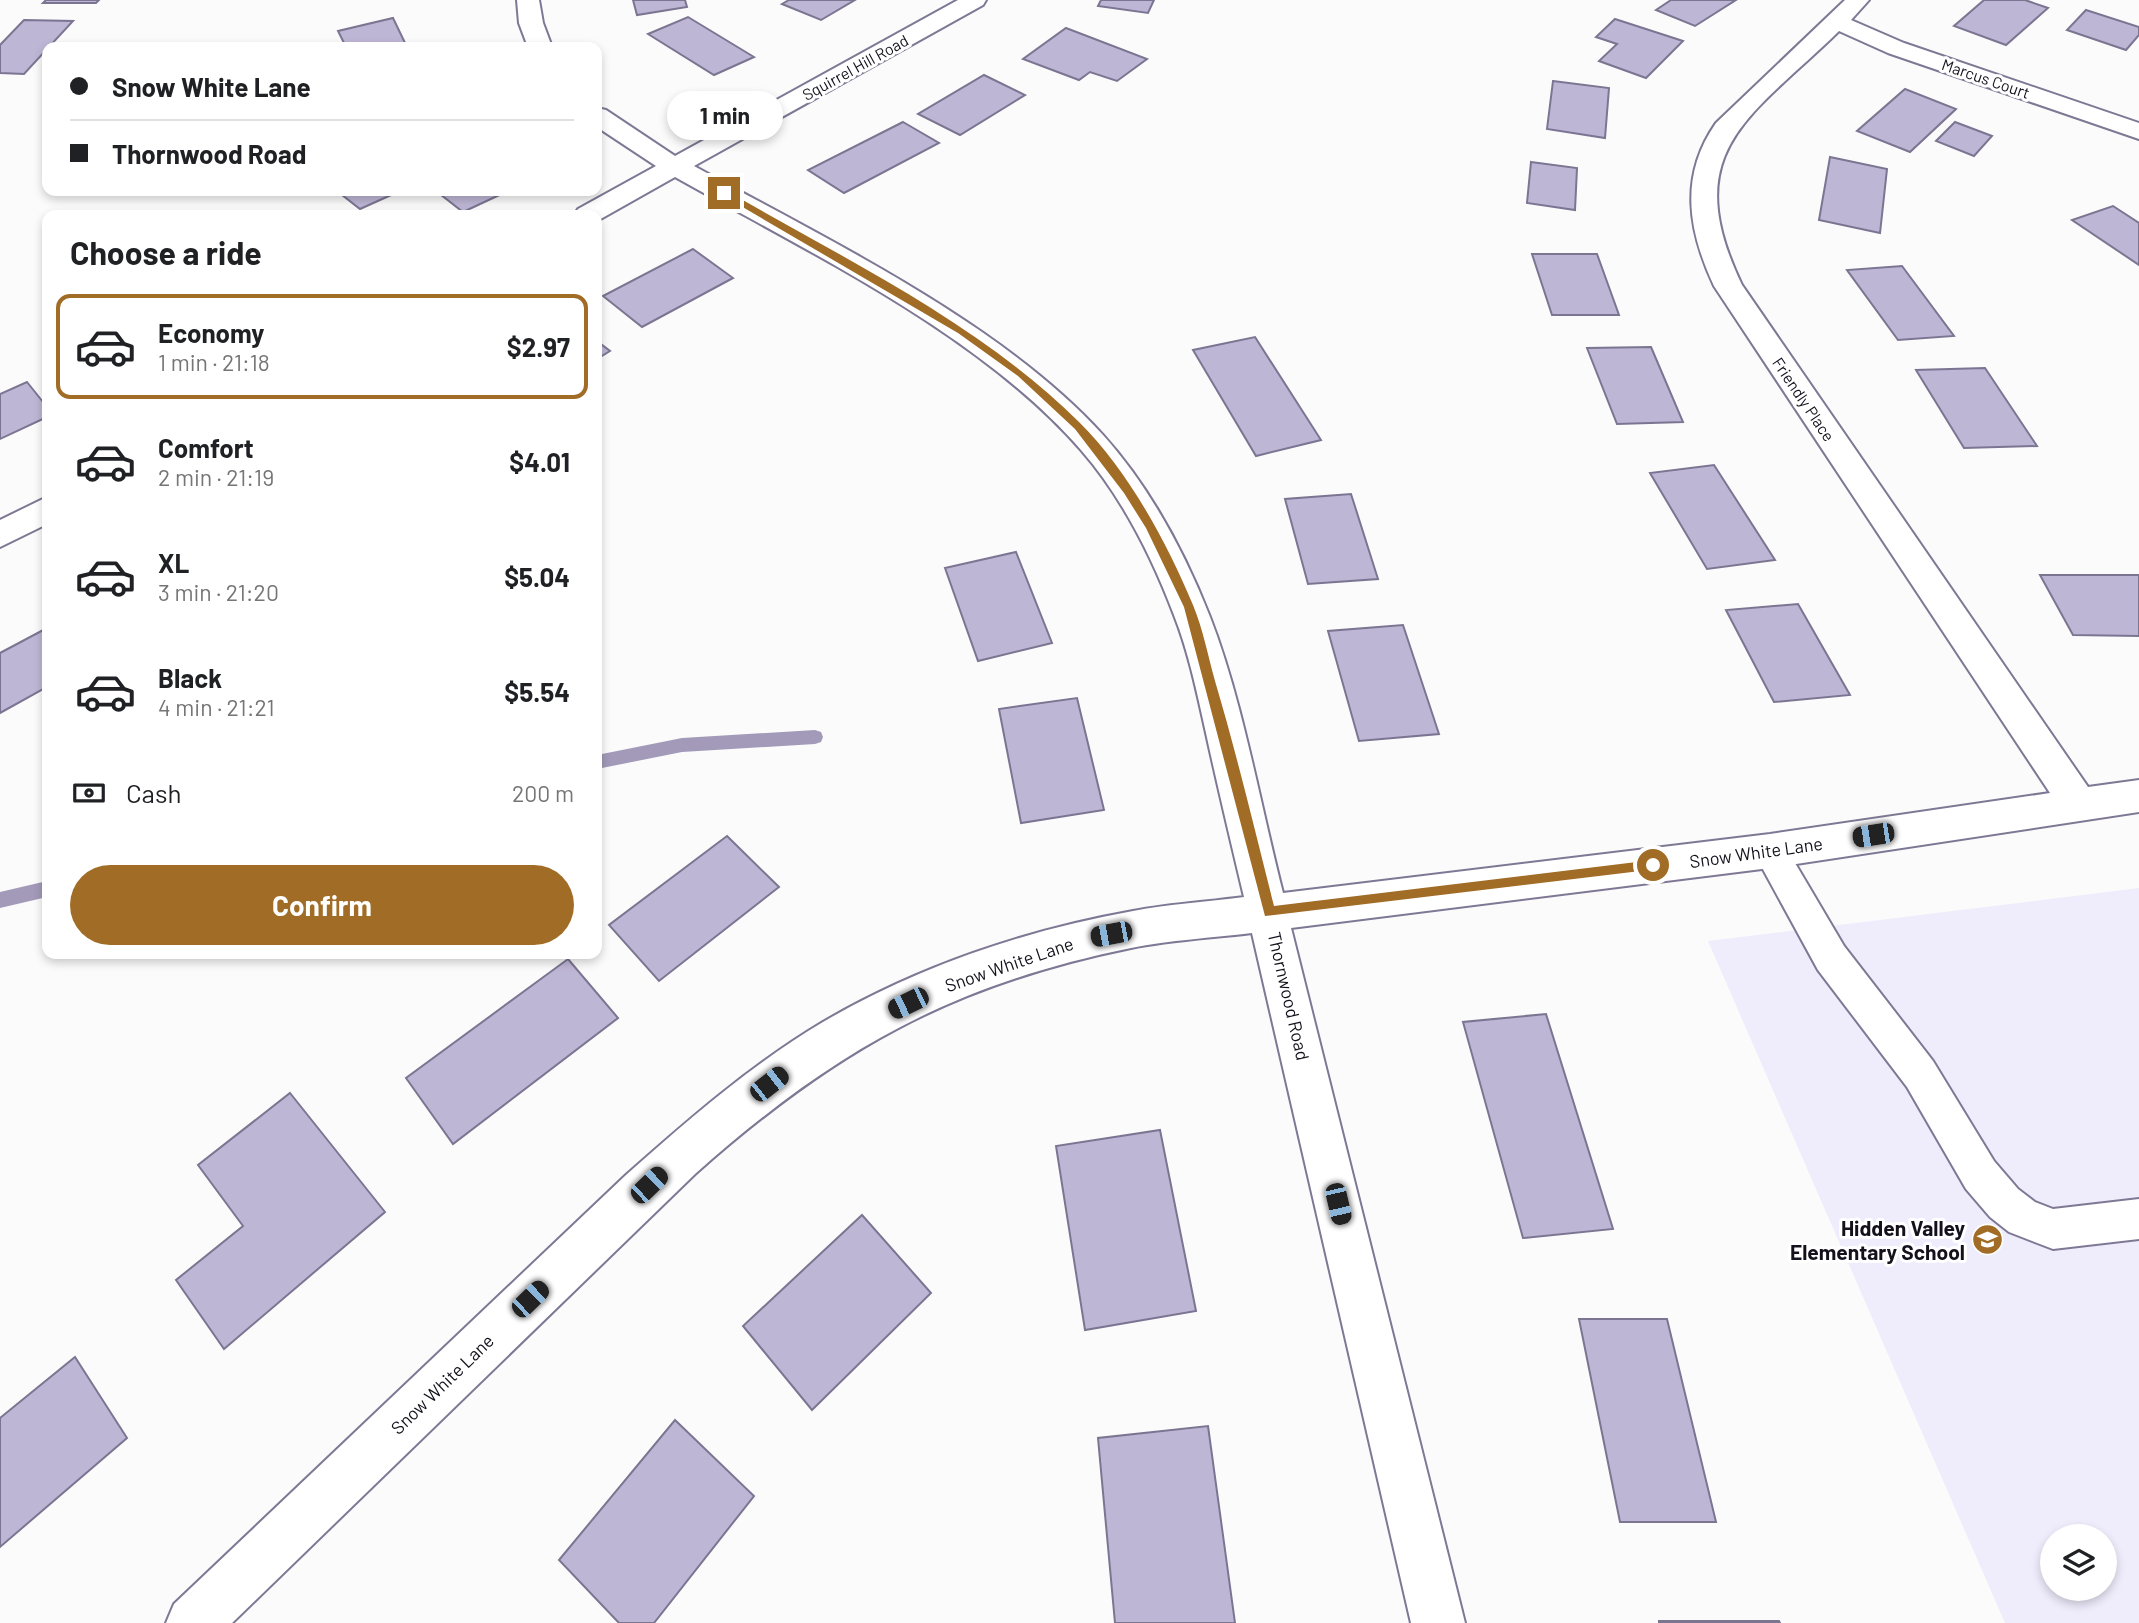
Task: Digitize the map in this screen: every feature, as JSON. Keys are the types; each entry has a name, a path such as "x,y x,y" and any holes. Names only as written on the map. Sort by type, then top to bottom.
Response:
{"street":[{"path":"528,0 531,23 538,42"},
{"name":"Squirrel Hill Road","path":"596,210 975,0"},
{"name":"Friendly Place","path":"1858,0 1725,128 1715,142 1703,175 1701,195 1703,216 1715,261 1735,298 2078,804"},
{"name":"Marcus Court","path":"1835,21 1896,48 2139,131"},
{"name":"Thornwood Road","path":"602,118 678,166 961,331 1021,373 1078,427 1128,490 1150,527 1189,607 1219,711 1438,1623"},
{"path":"0,535 42,512"},
{"name":"Snow White Lane","path":"193,1623 688,1147 790,1068 841,1035 952,981 1064,943 1134,929 1770,852 2139,796"}],"lane":[{"path":"1770,852 1831,958 1920,1074 1980,1175 2004,1203 2023,1218 2053,1230 2139,1219"}],"shaded area":[{"name":"Hidden Valley Elementary School","path":"2139,888 2139,1623 2005,1623 1708,941"}],"building":[{"path":"46,0 99,0 96,3 43,3"},
{"path":"633,0 685,0 687,7 637,15"},
{"path":"789,0 855,0 821,20 782,4"},
{"path":"1101,0 1154,0 1148,13 1098,6"},
{"path":"1671,0 1736,0 1695,26 1656,10"},
{"path":"1984,0 2025,0 2048,8 2006,45 1954,26"},
{"path":"2086,10 2139,27 2139,35 2126,50 2067,30"},
{"path":"688,17 754,57 714,75 648,34"},
{"path":"393,18 405,42 344,42 338,31"},
{"path":"1615,19 1683,41 1646,78 1599,61 1617,44 1596,37"},
{"path":"24,20 73,21 54,42 42,42 42,55 24,74 0,73 0,45"},
{"path":"1066,28 1147,59 1117,81 1090,72 1079,80 1023,59"},
{"path":"984,75 1025,95 960,135 918,114"},
{"path":"1553,81 1609,88 1605,138 1547,129"},
{"path":"1905,89 1956,109 1910,152 1857,131"},
{"path":"903,122 939,143 844,193 808,170"},
{"path":"1955,122 1992,136 1974,156 1936,141"},
{"path":"1830,157 1887,169 1880,233 1819,220"},
{"path":"1531,162 1577,168 1575,210 1527,203"},
{"path":"343,196 389,196 360,209"},
{"path":"442,196 497,196 467,210 460,210"},
{"path":"2113,206 2139,223 2139,265 2072,220"},
{"path":"693,249 733,278 642,327 603,296"},
{"path":"1532,254 1597,254 1619,315 1552,315"},
{"path":"1902,266 1954,336 1898,340 1847,270"},
{"path":"1255,337 1321,440 1256,456 1193,350"},
{"path":"602,345 610,351 602,356"},
{"path":"1651,347 1683,422 1617,424 1587,348"},
{"path":"1985,368 2037,446 1964,448 1916,370"},
{"path":"27,382 42,401 42,419 0,439 0,394"},
{"path":"1714,465 1775,560 1707,569 1650,473"},
{"path":"1351,494 1378,579 1308,584 1285,499"},
{"path":"1016,552 1052,643 978,661 945,568"},
{"path":"2040,575 2139,575 2139,636 2073,635"},
{"path":"1798,604 1850,695 1774,702 1726,610"},
{"path":"1403,625 1439,734 1359,741 1328,631"},
{"path":"42,631 42,690 0,713 0,653"},
{"path":"1077,698 1104,810 1021,823 999,709"},
{"path":"727,836 779,887 659,981 609,925"},
{"path":"568,959 618,1018 453,1144 406,1078"},
{"path":"1546,1014 1613,1229 1523,1238 1463,1022"},
{"path":"290,1093 385,1212 224,1349 176,1280 243,1226 198,1165"},
{"path":"1160,1130 1196,1311 1085,1330 1056,1146"},
{"path":"862,1215 931,1293 812,1410 743,1326"},
{"path":"1579,1319 1667,1319 1716,1522 1620,1522"},
{"path":"75,1357 127,1438 0,1547 0,1418"},
{"path":"675,1420 754,1496 654,1623 619,1623 559,1560"},
{"path":"1208,1426 1235,1623 1115,1623 1098,1438"},
{"path":"1779,1621 1780,1623 1659,1623"}],"waterway":[{"path":"602,761 682,745 815,737"},
{"path":"0,900 42,890"}],"place":[{"name":"Hidden Valley Elementary School","path":"1988,1239"}],"route":[{"path":"724,193 961,331 1021,373 1078,427 1128,490 1150,527 1189,607 1219,711 1269,912 1653,865"}]}
